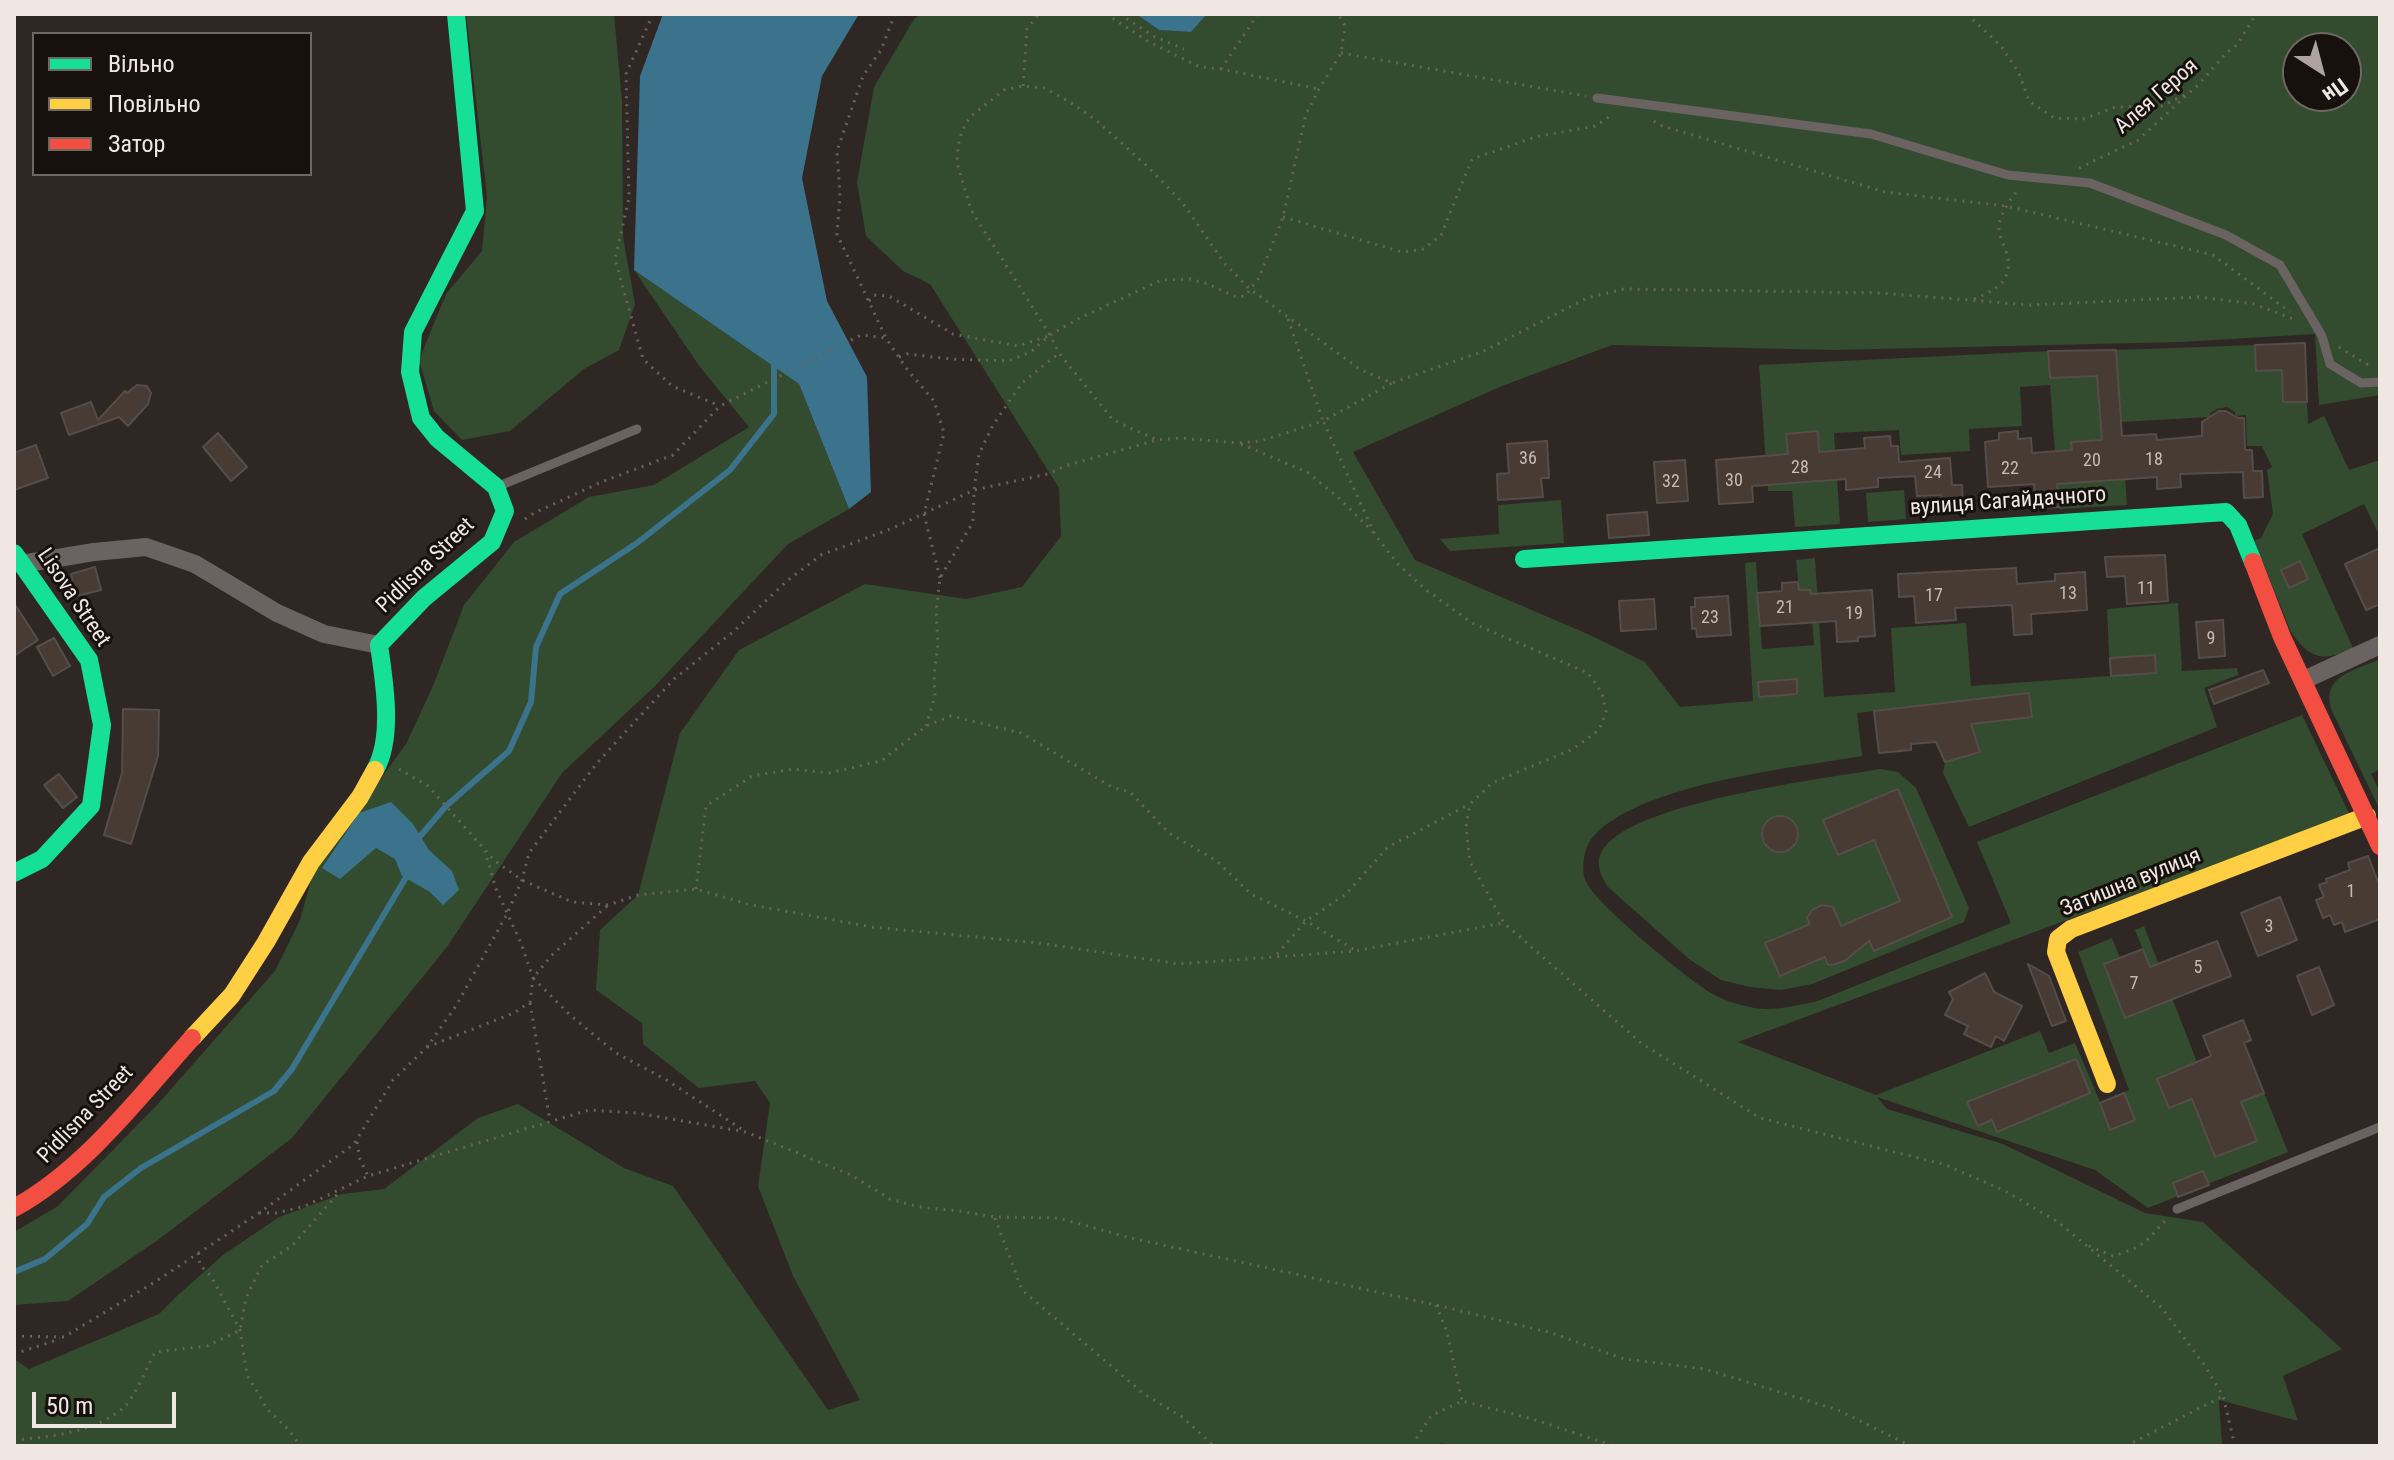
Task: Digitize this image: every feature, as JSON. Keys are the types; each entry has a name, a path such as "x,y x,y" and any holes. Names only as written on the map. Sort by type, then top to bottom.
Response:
{"street":[{"path":"456,14 475,211 413,332 410,372 421,418 437,438 496,487"},
{"name":"Pidlisna Street","path":"14,1208 40,1194 77,1164 232,995 311,862 360,797 381,760 387,702 379,645 424,598 492,542 505,511 496,487"},
{"name":"вулиця Сагайдачного","path":"1524,559 2226,512 2238,525 2282,637 2304,680"},
{"path":"18,558 146,547 195,564 277,613 324,634 379,645"},
{"name":"Lisova Street","path":"14,873 42,859 91,806 102,725 89,660 18,558"},
{"path":"2380,645 2304,680 2380,846"},
{"name":"Затишна вулиця","path":"2107,1084 2056,952 2058,939 2071,929 2367,816"}],"lane":[{"path":"1597,98 1871,134 2008,175 2090,183 2226,235 2280,265 2322,336 2330,364 2361,383 2380,382"},
{"path":"496,487 637,429"},
{"path":"2177,1209 2380,1127"}],"path":[{"path":"653,14 626,74 629,198 615,259 643,359 672,386 720,406"},
{"path":"895,14 881,50 863,76 837,151 840,196 837,234 886,338 934,401 944,433 924,514 940,578 936,612 935,696 926,726"},
{"path":"1023,86 1027,29 1039,14"},
{"path":"1106,14 1149,42 1200,67 1319,89"},
{"path":"1120,14 1153,36 1184,49"},
{"path":"1221,69 1258,14"},
{"path":"869,301 874,295 889,296 953,334 1018,346 1050,335 1161,280 1190,279 1236,297 1245,296 1259,278 1283,217 1306,114 1341,53 1345,26 1338,14"},
{"path":"1967,14 2001,46 2019,73 2029,101 2054,118 2083,119 2116,107 2162,106 2187,94"},
{"name":"Алея Героя","path":"2059,180 2138,140 2237,45 2256,14"},
{"path":"1341,53 1597,98"},
{"path":"1157,440 1113,420 1059,353 971,210 957,163 962,131 970,117 1004,90 1023,86 1044,88 1097,121 1182,202 1225,264 1251,290 1361,370 1392,383"},
{"path":"1283,217 1402,252 1423,249 1441,235 1472,159 1535,137 1595,126 1630,103 1659,125 1885,192 2006,206 2213,255 2322,336"},
{"path":"1971,300 2003,283 2009,269 2008,256 1998,226 2006,206 2027,177"},
{"path":"14,1354 64,1337 259,1213 354,1144 393,1080 427,1047 456,1006 507,914 522,880 529,853 597,763 674,679 821,555 893,528 974,490 1048,474 1065,466 1157,440 1261,441 1323,421 1392,383 1484,351 1587,298 1624,289 1880,293 2030,305 2199,297 2254,304 2302,322 2380,373"},
{"path":"1288,319 1323,421 1375,535"},
{"path":"523,520 604,481 673,455 720,406 861,335 886,338"},
{"path":"899,357 907,354 1008,361 1031,352 1050,335"},
{"path":"940,578 973,522 979,454 993,425 1022,383 1059,353"},
{"path":"1238,443 1307,472 1339,498 1398,564 1425,589 1472,623 1588,673 1602,693 1606,712 1599,730 1573,749 1492,783 1470,804 1388,847 1346,894 1306,921 1275,957"},
{"path":"696,889 706,806 752,776 793,769 829,773 881,761 926,726 951,716 1021,733 1112,787 1130,792 1169,833 1217,861 1251,894 1306,921 1355,951"},
{"path":"381,760 428,786 495,861 522,880 572,902 608,905 638,895 696,889 747,904 872,927 1039,943 1179,964 1355,951 1504,923"},
{"path":"1470,804 1466,827 1470,862 1504,923 1641,1043 1760,1118 1946,1165 2005,1191 2058,1222 2162,1308 2223,1396 2235,1446"},
{"path":"484,849 496,889 533,978 530,1002 550,1121"},
{"path":"533,978 552,955 608,905"},
{"path":"533,978 570,1015 616,1053 665,1079 746,1132 851,1175 890,1199 919,1207 995,1217 1058,1218 1131,1238 1552,1333 1624,1359 1705,1369 1838,1410 1911,1446"},
{"path":"427,1047 514,1013 530,1002"},
{"path":"259,1213 277,1213 305,1206 368,1176 589,1110 637,1113 746,1132"},
{"path":"356,1140 368,1176"},
{"path":"240,1330 246,1298 262,1265 292,1246 343,1187"},
{"path":"2084,1244 2113,1256 2136,1249 2152,1238 2177,1209"},
{"path":"995,1217 1022,1290 1144,1394 1182,1417 1214,1446"},
{"path":"198,1253 200,1265 211,1276 240,1330 247,1375 268,1410 289,1430 300,1446"},
{"path":"1436,1305 1447,1332 1462,1401"},
{"path":"14,1440 98,1424 127,1405 155,1352 207,1346 240,1330"},
{"path":"14,1336 64,1337"},
{"path":"2126,1446 2223,1396"},
{"path":"1414,1446 1431,1416 1462,1401 1529,1418 1614,1446"}],"green space":[{"path":"466,14 614,14 622,101 623,237 635,304 619,350 584,369 510,431 462,440 434,411 419,360 446,294 482,251 487,197"},
{"path":"920,14 1136,14 1159,30 1191,32 1207,14 2380,14 2380,395 2319,405 2315,334 2181,342 1835,350 1612,345 1502,386 1353,452 1415,560 1645,662 1680,707 1753,701 1745,563 1756,562 1762,649 1814,645 1810,590 1799,590 1796,560 1815,558 1824,697 1895,692 1891,628 1966,623 1971,686 2110,676 2107,609 2178,603 2182,671 2237,668 2238,675 2204,688 2217,727 1969,827 1943,773 1945,762 1979,752 1971,724 2029,694 1857,713 1862,756 1718,781 1643,804 1614,819 1592,838 1585,852 1584,874 1591,890 1621,921 1699,985 1728,1001 1745,1006 1772,1009 1818,1001 2011,923 1977,842 2302,715 2350,815 1738,1042 1876,1095 2040,1031 2049,1053 2075,1043 2100,1102 2129,1090 2078,952 2112,938 2120,958 2104,965 2125,1018 2164,1002 2135,930 2144,926 2197,1062 2244,1043 2288,1152 2148,1208 2095,1170 1877,1097 1887,1109 2003,1144 2145,1213 2203,1222 2342,1349 2283,1376 2298,1421 2219,1400 2222,1446 1448,1446 1441,1443 1440,1446 14,1446 14,1359 29,1369 159,1314 223,1255 279,1217 342,1194 384,1189 478,1118 518,1104 624,1168 673,1186 828,1410 860,1400 793,1276 758,1186 770,1103 755,1081 699,1088 643,1044 642,1023 596,990 600,930 638,895 680,733 739,650 865,584 966,599 1022,587 1061,536 1059,488 930,284 903,271 866,236 857,182 874,87 914,19"},
{"path":"634,270 799,384 849,509 788,544 654,687 562,773 447,947 292,1138 158,1240 68,1301 14,1305 14,1232 58,1206 157,1105 275,971 300,920 314,870 406,744 433,686 464,605 514,542 589,497 654,485 749,427 700,367"},
{"path":"2255,345 2256,371 2282,370 2283,402 2307,402 2308,424 2324,416 2349,470 2380,460 2380,537 2364,504 2302,534 2353,648 2334,655 2311,653 2291,632 2254,541 2261,538 2273,514 2267,470 2272,467 2262,446 2247,446 2246,415 2235,416 2235,412 2227,407 2210,413 2210,417 2121,422 2127,505 2059,509 2050,385 2020,387 2022,426 1969,429 1970,451 1901,455 1899,430 1834,433 1840,524 1795,527 1792,491 1768,491 1759,365 2048,351 2050,377 2097,376 2100,416 2116,350"},
{"path":"1904,490 1906,519 1868,522 1866,493"},
{"path":"1561,500 1564,543 1450,551 1440,539 1499,534 1498,505"},
{"path":"2380,659 2380,769 2371,774 2380,792 2380,810 2332,711 2330,699 2335,682 2342,676"},
{"path":"1880,769 1898,772 1916,788 1969,908 1964,922 1812,984 1781,990 1721,980 1689,959 1608,887 1601,873 1599,858 1604,848 1623,832 1653,818 1732,795"}],"water":[{"path":"663,14 859,14 822,76 802,178 827,301 867,377 871,492 849,509 799,384 634,270 640,76"},
{"path":"1136,14 1207,14 1191,32 1159,30"},
{"path":"391,802 413,824 429,850 452,871 459,890 443,905 430,892 402,876 395,859 376,848 340,879 322,868 359,813"}],"building":[{"path":"2305,343 2307,402 2283,402 2282,370 2256,371 2255,345"},
{"path":"2116,350 2122,436 2156,434 2157,440 2202,436 2202,422 2219,411 2244,418 2245,450 2252,450 2253,471 2262,471 2263,497 2244,498 2243,472 2180,474 2181,487 2157,489 2157,477 2057,484 2059,507 2036,508 2034,484 1988,487 1985,442 1999,440 1999,433 2018,431 2018,439 2031,438 2032,453 2072,450 2071,442 2102,440 2097,376 2050,378 2048,351"},
{"path":"137,385 147,386 151,393 148,404 128,426 119,417 69,435 61,413 91,402 98,420 125,391 127,393"},
{"path":"1818,431 1819,452 1865,448 1864,438 1890,436 1891,446 1898,446 1899,462 1950,458 1952,485 1962,485 1963,506 1942,508 1941,495 1917,496 1915,476 1878,478 1878,487 1846,490 1846,479 1752,486 1753,502 1719,504 1716,460 1788,454 1786,434"},
{"path":"218,433 247,467 231,481 203,447"},
{"path":"1547,441 1549,478 1541,478 1543,497 1498,500 1497,474 1509,473 1507,444"},
{"path":"36,445 48,478 14,490 14,453"},
{"path":"1685,460 1688,501 1657,503 1654,462"},
{"path":"1647,512 1649,535 1609,538 1607,515"},
{"path":"2380,548 2380,604 2366,610 2345,564"},
{"path":"2165,555 2168,601 2127,604 2125,576 2107,577 2105,557"},
{"path":"2300,561 2308,579 2289,588 2281,570"},
{"path":"95,567 101,590 76,596 71,574"},
{"path":"2016,568 2017,584 2055,581 2055,574 2085,572 2087,610 2031,614 2032,634 2014,635 2012,605 1955,608 1956,620 1916,623 1914,596 1899,597 1898,574"},
{"path":"1798,582 1799,590 1810,590 1811,594 1872,590 1875,636 1837,642 1836,621 1760,626 1757,593 1782,591 1782,583"},
{"path":"1728,596 1731,635 1697,637 1696,628 1692,629 1691,607 1695,607 1695,598"},
{"path":"1654,599 1656,629 1621,631 1619,601"},
{"path":"14,603 38,640 14,656"},
{"path":"2223,620 2225,656 2199,658 2196,622"},
{"path":"54,638 70,666 53,676 37,647"},
{"path":"2155,655 2156,673 2111,676 2110,658"},
{"path":"2263,670 2269,683 2214,704 2209,690"},
{"path":"1797,679 1797,694 1759,697 1758,682"},
{"path":"2029,693 2032,717 1971,724 1980,752 1945,762 1936,742 1911,744 1911,750 1879,753 1874,711"},
{"path":"123,709 159,710 158,756 131,844 104,835 122,773"},
{"path":"59,774 77,797 63,808 44,785"},
{"path":"1898,789 1952,917 1874,951 1869,941 1846,960 1836,964 1828,965 1825,957 1780,976 1765,943 1810,924 1807,918 1812,910 1822,905 1833,907 1841,926 1900,901 1874,840 1838,855 1823,820"},
{"path":"1780,816 1793,821 1798,834 1793,847 1780,852 1767,847 1762,834 1767,821"},
{"path":"2368,856 2380,887 2380,919 2345,932 2342,922 2334,925 2330,915 2323,918 2316,900 2324,897 2319,885 2350,870 2348,863"},
{"path":"2280,897 2297,940 2258,956 2241,913"},
{"path":"2217,941 2231,976 2125,1018 2104,964 2143,949 2150,967"},
{"path":"2028,964 2049,976 2066,1021 2052,1026"},
{"path":"2319,967 2334,1005 2312,1015 2297,976"},
{"path":"1985,973 1994,992 2022,1006 2004,1041 1996,1036 1991,1047 1964,1034 1968,1026 1945,1015 1953,999 1949,992"},
{"path":"2243,1020 2251,1040 2244,1043 2264,1093 2241,1102 2257,1141 2215,1157 2192,1099 2169,1108 2157,1079 2211,1056 2203,1036"},
{"path":"2076,1059 2090,1093 1997,1132 1992,1120 1978,1126 1967,1102"},
{"path":"2124,1093 2135,1120 2110,1130 2100,1103"},
{"path":"2203,1171 2209,1185 2178,1197 2173,1183"}],"waterway":[{"path":"416,841 446,806 509,751 531,702 536,647 560,594 637,543 730,470 774,414 774,359"},
{"path":"14,1272 45,1259 87,1224 104,1197 141,1168 274,1091 292,1069 408,874"}],"traffic: fast":[{"path":"375,770 381,757 386,725 379,645 424,598 492,542 505,511 496,487 437,438 421,418 410,372 413,332 475,211 456,14"},
{"path":"1524,559 2226,512 2238,525 2253,562"},
{"path":"14,553 89,660 102,725 91,806 42,859 14,873"}],"traffic: slow":[{"path":"192,1038 232,995 311,862 360,797 375,770"},
{"path":"2107,1084 2056,952 2058,939 2071,929 2367,816"}],"traffic: jam":[{"path":"2253,562 2282,637 2380,846"},
{"path":"14,1208 64,1174 87,1153 192,1038"}]}
